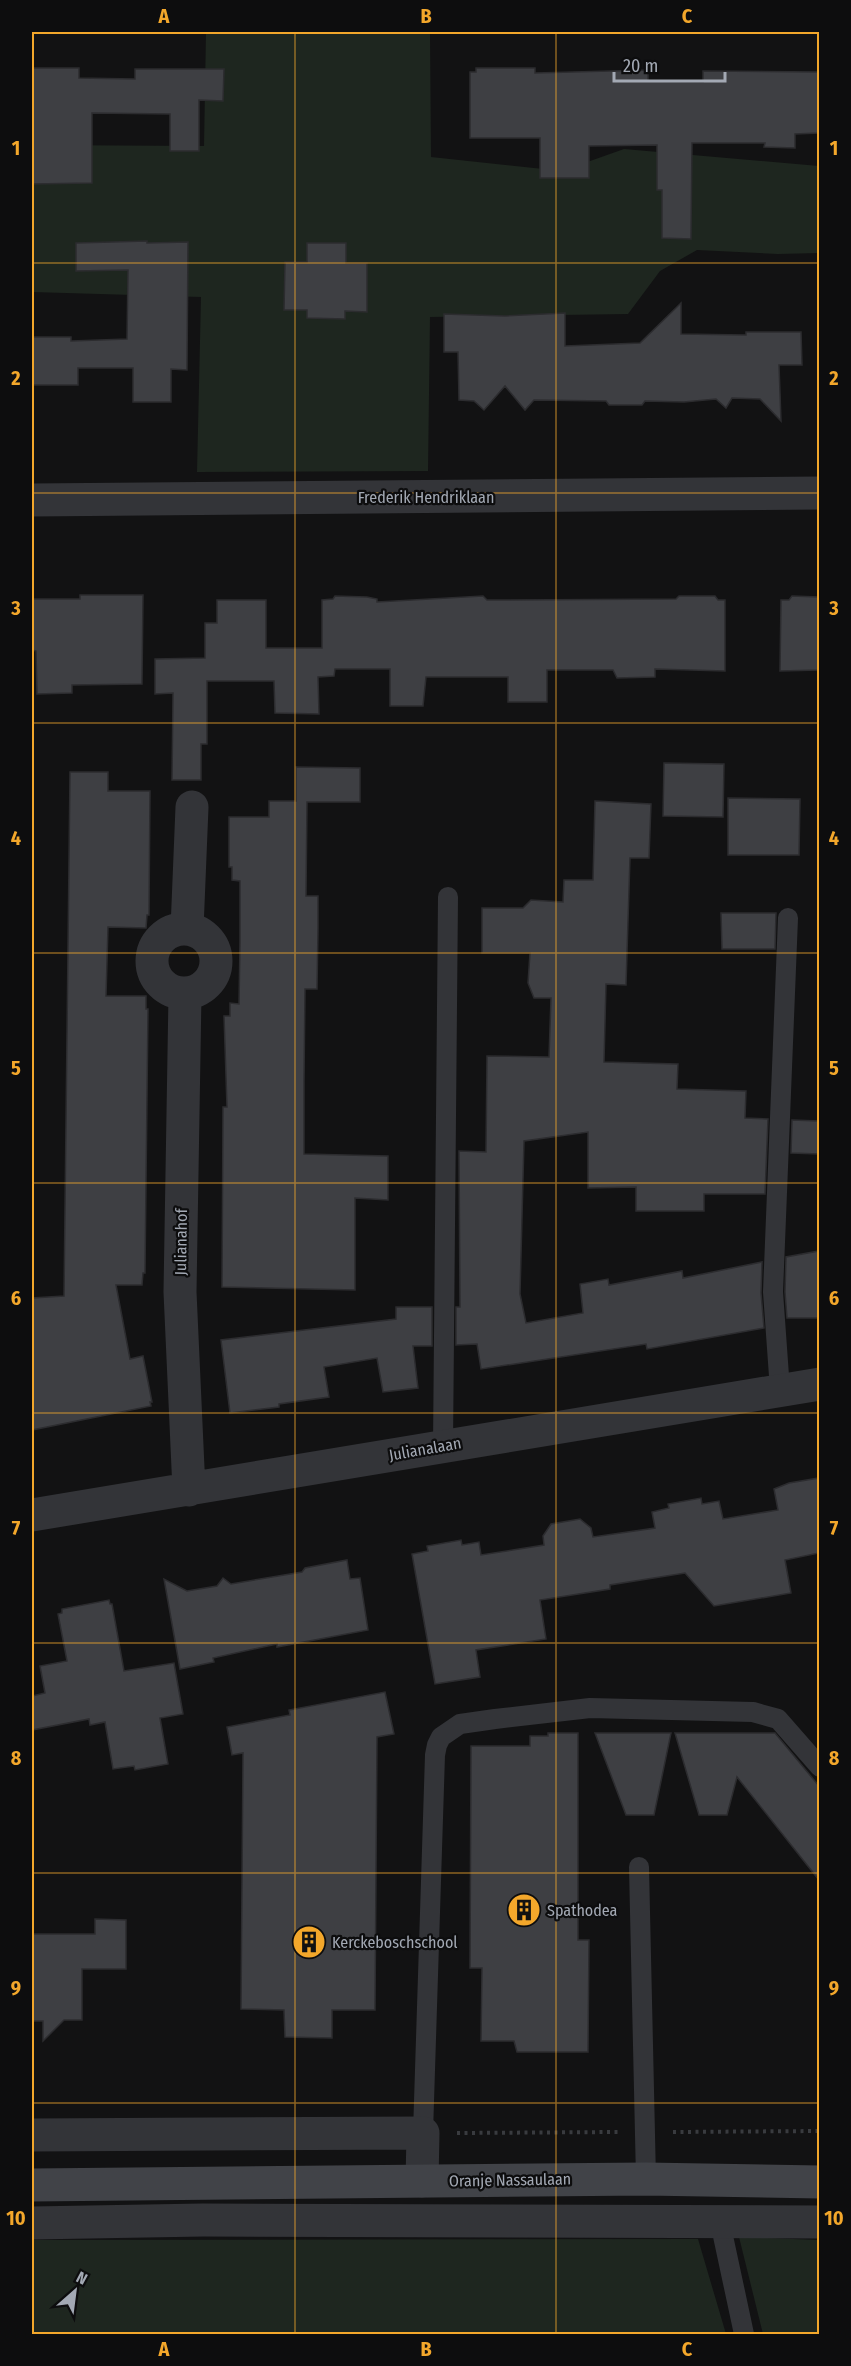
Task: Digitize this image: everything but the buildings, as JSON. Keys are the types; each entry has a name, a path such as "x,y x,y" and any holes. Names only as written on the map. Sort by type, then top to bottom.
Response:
{"street":[{"name":"Frederik Hendriklaan","path":"32,500 819,493"},
{"path":"188,929 192,807"},
{"path":"188,929 207,938 216,957 212,978 204,987 185,994 164,987 153,969 152,959 159,940 177,930 188,929"},
{"name":"Julianahof","path":"185,994 180,1292 189,1490"},
{"name":"Julianalaan","path":"32,1515 819,1384"},
{"path":"32,2135 423,2133 422,2181"},
{"name":"Oranje Nassaulaan","path":"32,2185 646,2179 819,2182"},
{"path":"201,2183 203,2220"},
{"path":"32,2223 203,2220 819,2222"}],"lane":[{"path":"443,1446 448,897"},
{"path":"780,1390 773,1292 788,918"},
{"path":"423,2133 435,1755 441,1737 460,1724 590,1708 753,1712 778,1719 819,1767"},
{"path":"639,1867 646,2179"},
{"path":"720,2222 744,2334"}],"shaded area":[{"path":"206,32 430,32 431,157 562,171 624,149 819,166 819,253 778,254 697,250 660,271 628,314 430,317 428,471 197,472 201,297 32,292 32,145 204,146"},
{"path":"739,2237 819,2240 819,2334 763,2334"},
{"path":"698,2239 726,2334 32,2334 32,2240"}],"place":[{"name":"Spathodea","path":"524,1910"},
{"name":"Kerckeboschschool","path":"309,1942"}]}
